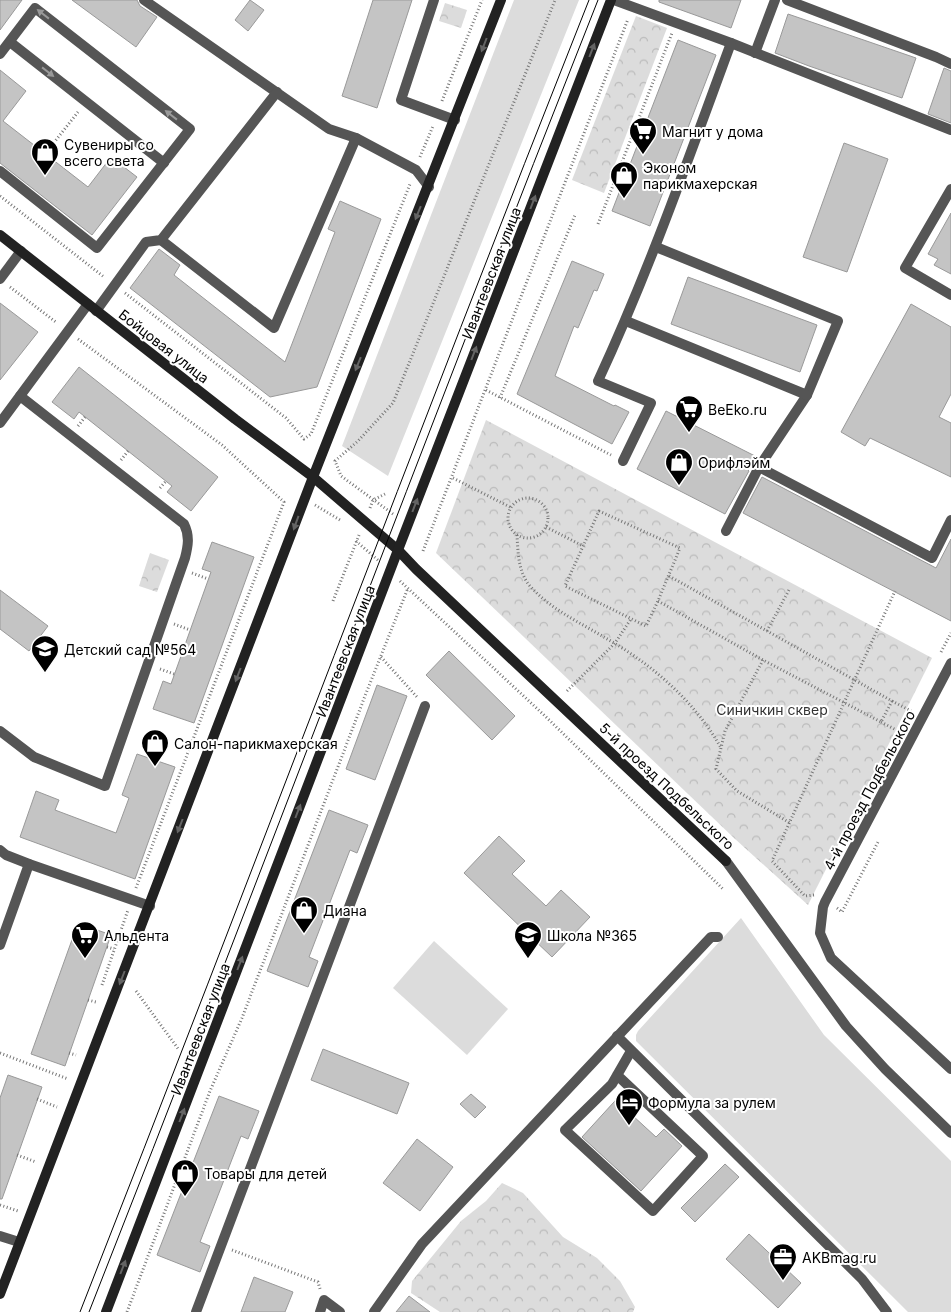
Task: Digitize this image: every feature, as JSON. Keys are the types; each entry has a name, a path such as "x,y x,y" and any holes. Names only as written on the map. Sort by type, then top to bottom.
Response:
{"street":[{"path":"144,0 329,128 356,138 416,170 428,187"},
{"path":"434,0 400,100 455,120"},
{"path":"0,1294 305,500 501,0"},
{"path":"613,0 731,43 951,130"},
{"name":"Ивантеевская улица","path":"106,1312 398,550 613,0"},
{"path":"755,54 775,0"},
{"path":"787,0 951,64"},
{"path":"0,54 36,8 190,129 97,248 0,171"},
{"path":"10,42 164,163"},
{"path":"622,461 651,403 598,381 626,321 656,247 731,43"},
{"path":"96,311 146,242 161,240 277,92"},
{"path":"161,240 274,328 356,138"},
{"path":"951,188 905,268 951,295"},
{"name":"Бойцовая улица","path":"0,235 96,311 314,477 365,522"},
{"path":"656,247 838,321 807,395 759,467 726,531"},
{"path":"4,282 21,251"},
{"path":"0,423 88,304"},
{"path":"626,321 807,395"},
{"path":"0,731 34,757 105,786 188,545 188,532 184,524 20,396"},
{"path":"759,467 932,558 951,520"},
{"name":"5-й проезд Подбельского","path":"365,522 398,550 726,861 846,1026 885,1069 951,1133"},
{"name":"4-й проезд Подбельского","path":"951,662 823,907 820,933 831,958 951,1069"},
{"path":"196,1312 425,706"},
{"path":"0,850 6,855 29,864 150,906"},
{"path":"0,945 29,864"},
{"path":"374,1312 422,1244 711,938 718,936"},
{"path":"617,1036 862,1279 886,1312"},
{"path":"617,1075 703,1156 653,1211 565,1130 612,1084 630,1051"},
{"path":"4,1237 19,1242"},
{"path":"320,1312 324,1300 340,1312"}],"path":[{"path":"0,196 286,418 304,439 310,434 482,0"},
{"path":"393,514 342,476 335,461 358,441 393,402 555,0"},
{"path":"423,551 453,478 633,7"},
{"path":"598,224 676,23"},
{"path":"45,154 86,102"},
{"path":"500,398 575,215"},
{"path":"4,282 222,445 284,502 131,899 92,1011"},
{"path":"486,390 622,461"},
{"path":"453,478 510,507"},
{"path":"333,601 374,500 385,494"},
{"path":"532,497 542,503 548,514 546,527 541,533 533,537 525,538 517,535 510,528 507,518 510,507 519,499 532,497"},
{"path":"305,500 344,523"},
{"path":"598,511 680,548 646,626 565,586 583,546 598,511"},
{"path":"546,527 583,546"},
{"path":"517,535 519,565 529,585 551,605 616,643 682,695 710,729 721,748"},
{"path":"669,576 911,711"},
{"path":"127,1312 210,1091 242,1018 408,588 544,715 723,889"},
{"path":"767,631 790,588"},
{"path":"815,895 805,896 772,861 894,592"},
{"path":"658,601 763,660 900,732"},
{"path":"567,691 616,643 631,619"},
{"path":"381,657 425,706"},
{"path":"763,660 725,731 716,769 738,791 790,823"},
{"path":"880,722 892,701"},
{"path":"107,947 114,949"},
{"path":"136,991 179,1050"},
{"path":"88,1000 96,1002"},
{"path":"73,1063 80,1046"},
{"path":"0,1053 68,1079 70,1071"},
{"path":"69,1053 76,1055"},
{"path":"37,1099 57,1107 54,1116"},
{"path":"33,1170 40,1153"},
{"path":"18,1156 36,1162"},
{"path":"4,1237 21,1203"},
{"path":"0,1205 18,1211"},
{"path":"222,1246 318,1282 324,1300"}],"green space":[{"path":"514,0 579,0 388,476 342,446"},
{"path":"445,3 467,10 461,28 439,21"},
{"path":"636,16 667,28 604,193 572,180"},
{"name":"Синичкин сквер","path":"486,420 932,658 808,905 734,838 436,553"},
{"path":"150,553 169,560 157,592 139,586"},
{"path":"741,918 824,1035 951,1161 951,1312 908,1312 636,1041 638,1031"},
{"path":"434,941 508,1009 467,1055 393,988"},
{"path":"502,1183 523,1193 563,1237 597,1258 620,1281 635,1307 633,1312 440,1312 411,1293 412,1281 461,1221 486,1201"}],"building":[{"path":"0,0 22,0 0,30"},
{"path":"72,0 137,0 140,6 157,17 136,47"},
{"path":"250,0 264,10 248,31 235,20"},
{"path":"373,0 412,0 377,108 342,96"},
{"path":"659,0 741,0 731,28 659,2"},
{"path":"788,14 916,58 902,98 775,53"},
{"path":"678,40 716,55 650,226 612,211"},
{"path":"944,68 951,71 951,123 928,114"},
{"path":"0,70 26,91 3,121 88,187 111,157 137,177 92,235 0,163"},
{"path":"844,143 888,159 847,272 803,257"},
{"path":"340,201 381,219 317,387 270,397 130,288 159,249 180,265 174,275 285,362 335,232 328,229"},
{"path":"951,213 951,274 934,265 938,259 928,254"},
{"path":"572,261 604,274 597,291 594,290 578,328 574,326 555,376 629,412 612,444 517,394"},
{"path":"688,277 817,325 800,372 671,324"},
{"path":"0,303 38,332 0,380"},
{"path":"911,304 951,327 951,394 939,417 951,423 951,477 870,438 865,446 841,432"},
{"path":"79,367 218,477 191,511 167,492 172,486 79,412 74,419 52,402"},
{"path":"666,411 755,456 749,471 725,514 637,469"},
{"path":"762,477 936,568 951,539 951,621 743,513"},
{"path":"212,542 254,557 194,723 153,709 163,681 171,684 211,572 202,569"},
{"path":"0,590 48,626 29,651 0,629"},
{"path":"449,651 515,716 492,740 426,675"},
{"path":"377,685 407,696 375,780 346,769"},
{"path":"137,754 175,767 135,879 20,837 36,791 59,800 55,810 116,833 129,798 122,795"},
{"path":"329,810 368,825 357,853 350,850 309,957 318,961 308,987 267,971"},
{"path":"499,836 525,861 512,874 546,906 561,890 590,917 552,957 464,873"},
{"path":"78,923 111,935 65,1066 31,1054"},
{"path":"323,1049 409,1083 397,1114 311,1080"},
{"path":"8,1075 42,1087 2,1199 0,1199 0,1098"},
{"path":"624,1091 640,1106 632,1115 656,1137 664,1129 682,1146 641,1191 582,1137"},
{"path":"471,1094 486,1107 475,1118 460,1104"},
{"path":"219,1096 259,1111 248,1139 241,1136 200,1242 210,1246 200,1272 157,1255"},
{"path":"417,1139 453,1167 420,1211 383,1183"},
{"path":"725,1164 739,1177 695,1222 681,1208"},
{"path":"749,1234 801,1283 778,1308 726,1259"},
{"path":"254,1277 293,1292 285,1312 241,1312"},
{"path":"409,1296 430,1312 396,1312"}],"tram line":[{"path":"80,1312 589,0"},
{"path":"89,1312 598,0"}],"place":[{"name":"Магнит у дома","path":"643,155"},
{"name":"Сувениры со всего света","path":"45,176"},
{"name":"Эконом парикмахерская","path":"624,199"},
{"name":"BeEko.ru","path":"689,433"},
{"name":"Орифлэйм","path":"679,486"},
{"name":"Детский сад №564","path":"45,673"},
{"name":"Салон-парикмахерская","path":"155,767"},
{"name":"Диана","path":"304,934"},
{"name":"Альдента","path":"85,959"},
{"name":"Школа №365","path":"528,959"},
{"name":"Формула за рулем","path":"629,1126"},
{"name":"Товары для детей","path":"185,1197"},
{"name":"AKBmag.ru","path":"783,1281"}]}
